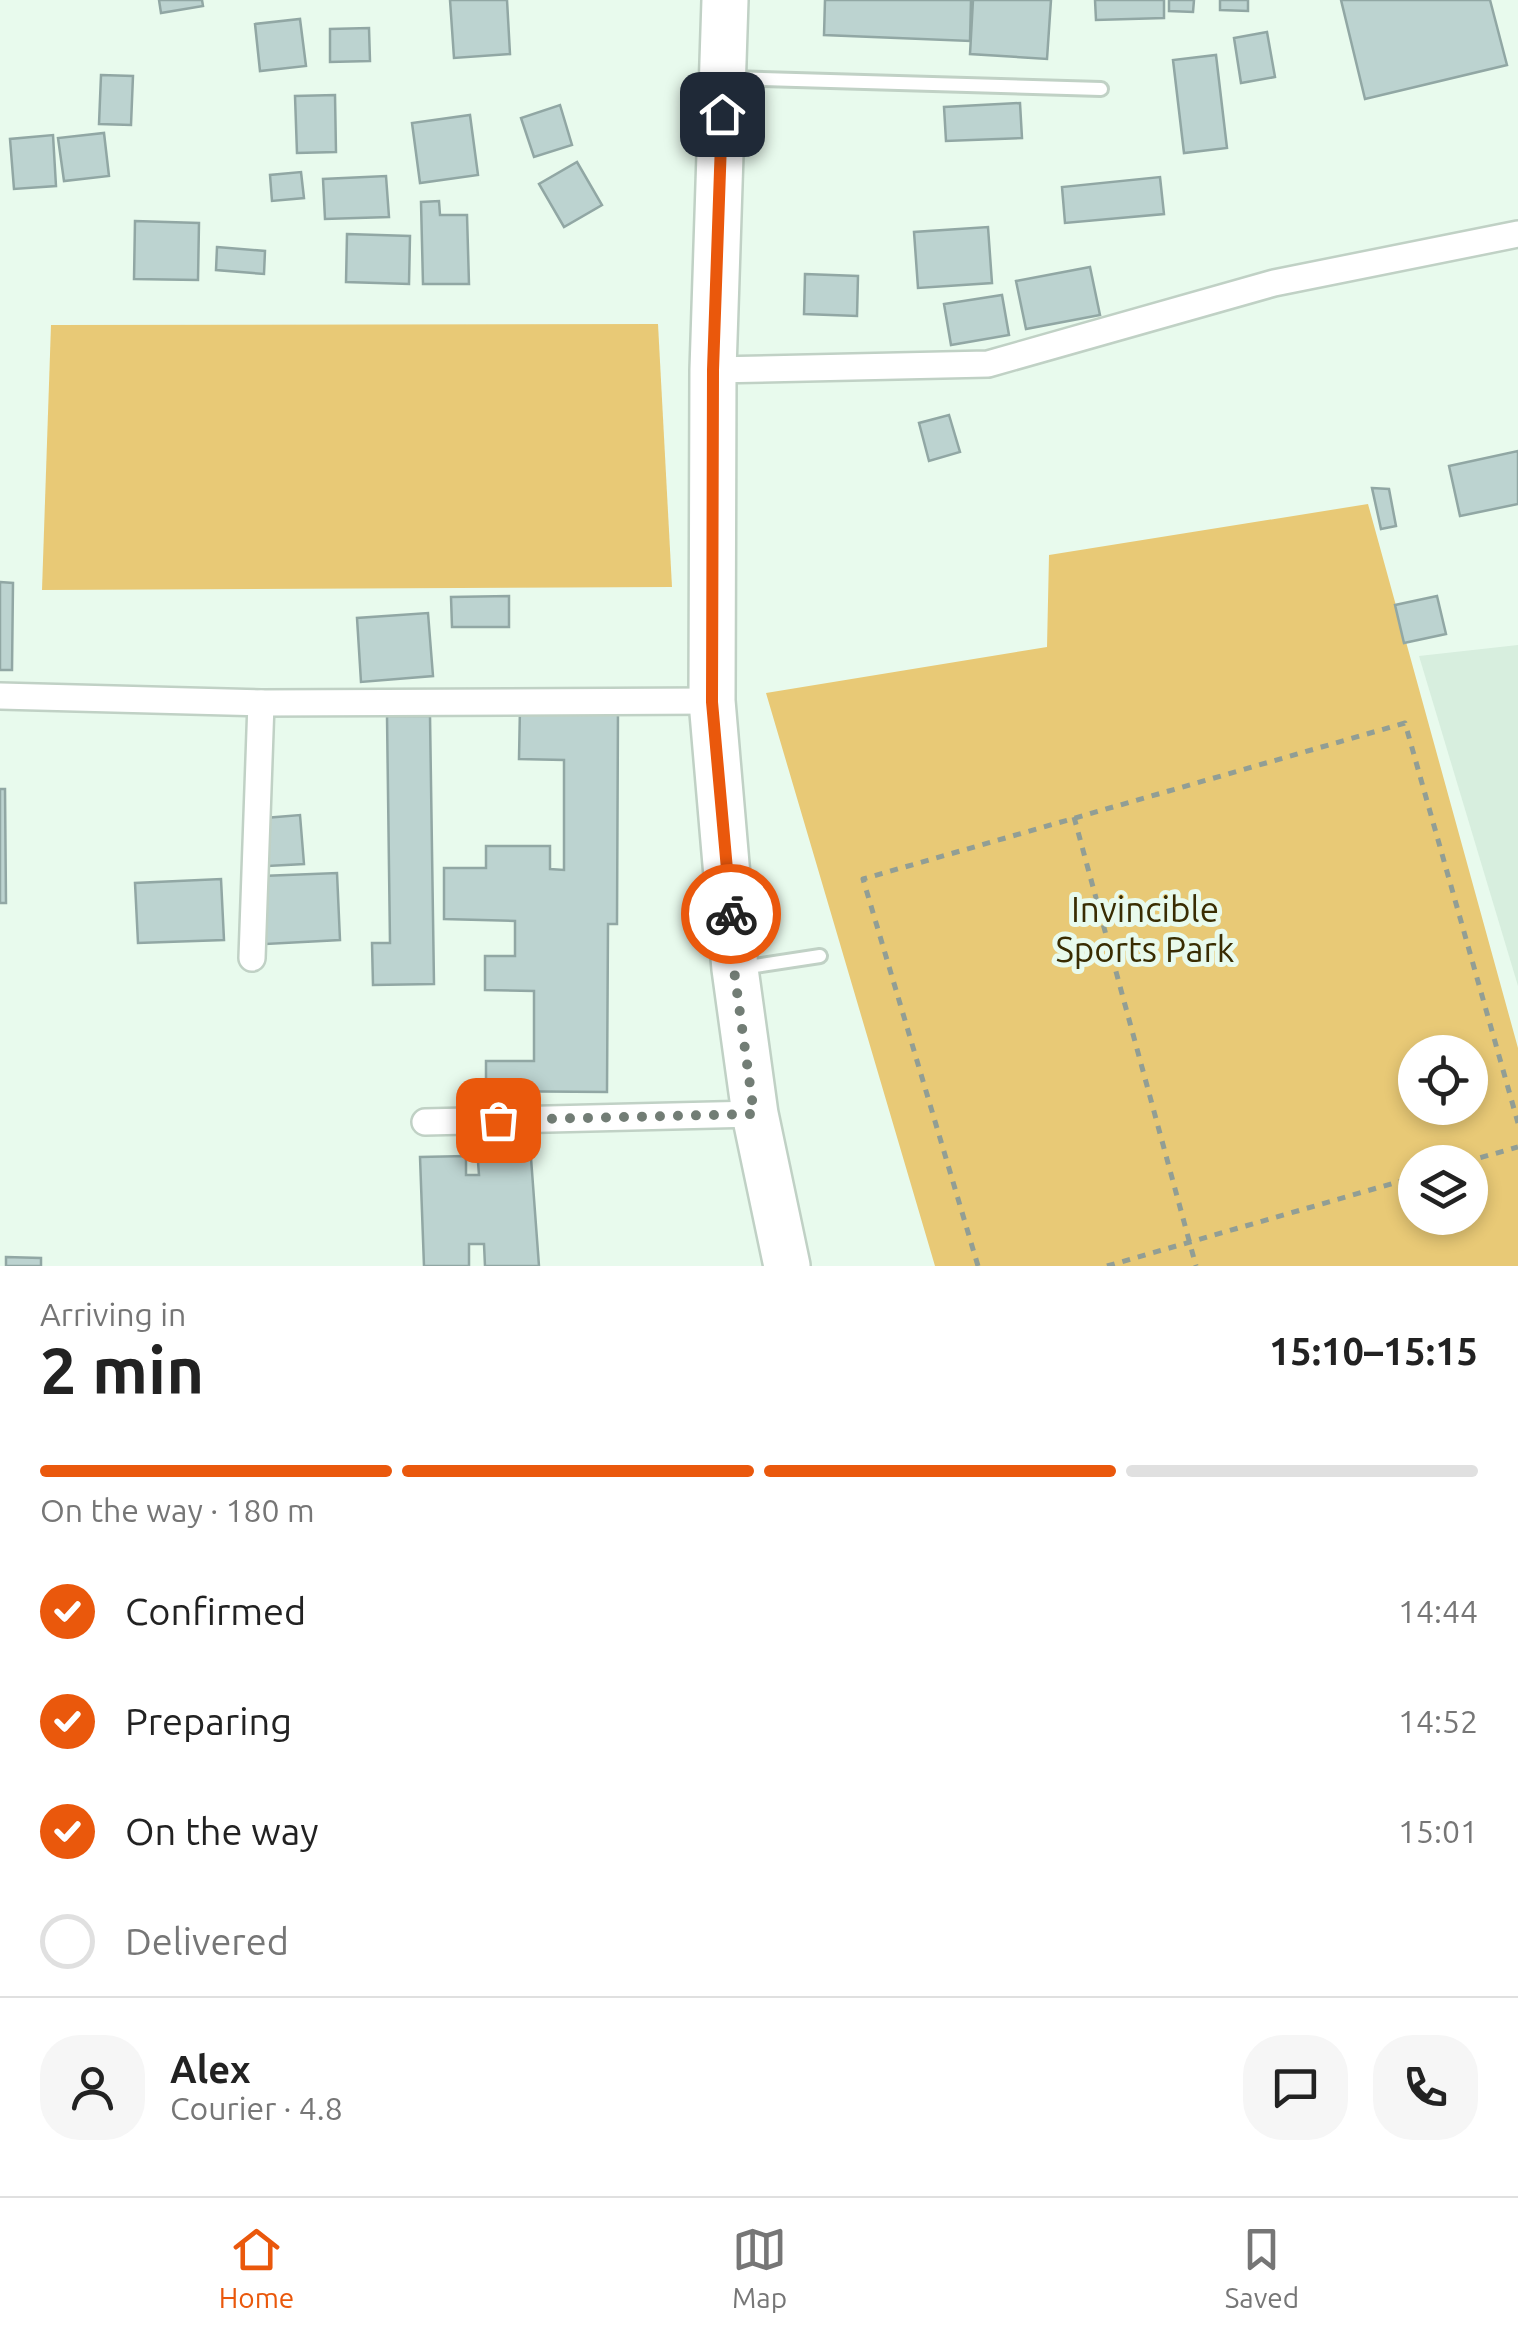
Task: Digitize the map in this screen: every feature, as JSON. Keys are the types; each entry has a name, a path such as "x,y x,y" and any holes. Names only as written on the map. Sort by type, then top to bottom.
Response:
{"highway":[{"path":"725,0 713,370 712,702 734,970 754,1114 787,1266"}],"street":[{"path":"713,370 988,364 1274,283 1518,234"},
{"path":"0,696 261,702 712,702"},
{"path":"252,958 261,702"},
{"path":"424,1122 754,1114"}],"lane":[{"path":"723,77 1100,89"},
{"path":"734,970 820,956"}],"path":[{"path":"978,1266 863,878 1404,723 1518,1123"},
{"path":"1074,817 1196,1266"},
{"path":"1488,1155 1518,1147"},
{"path":"1107,1266 1398,1182"}],"shaded area":[{"path":"1518,645 1518,986 1419,656"}],"green space":[{"path":"658,324 672,587 42,590 51,325"},
{"name":"Invincible Sports Park","path":"1368,504 1518,1048 1518,1266 935,1266 766,693 1047,647 1049,555"}],"building":[{"path":"159,0 202,0 203,6 161,13"},
{"path":"450,0 507,0 510,54 454,58"},
{"path":"825,0 971,0 970,41 824,35"},
{"path":"973,0 1051,0 1047,59 970,54"},
{"path":"1095,0 1164,0 1164,18 1096,20"},
{"path":"1169,0 1194,0 1193,12 1169,11"},
{"path":"1220,0 1248,0 1248,11 1220,10"},
{"path":"1341,0 1490,0 1507,65 1365,99"},
{"path":"300,19 306,66 260,71 255,24"},
{"path":"369,28 370,61 330,62 330,29"},
{"path":"1267,32 1275,77 1241,83 1234,38"},
{"path":"1216,55 1227,148 1184,153 1173,60"},
{"path":"101,75 133,76 131,125 99,124"},
{"path":"335,95 336,152 297,153 295,96"},
{"path":"1020,103 1022,138 946,141 944,107"},
{"path":"560,105 572,145 534,157 521,118"},
{"path":"470,115 478,175 420,183 412,123"},
{"path":"104,133 109,176 64,181 58,138"},
{"path":"53,135 56,186 14,189 10,139"},
{"path":"577,162 602,205 564,227 539,184"},
{"path":"301,172 304,198 272,201 270,175"},
{"path":"386,176 389,217 325,219 323,179"},
{"path":"1160,177 1164,214 1065,223 1062,187"},
{"path":"439,201 440,215 467,215 469,284 423,284 421,202"},
{"path":"135,221 199,223 198,280 134,279"},
{"path":"988,227 992,283 918,288 914,232"},
{"path":"347,234 410,236 409,284 346,282"},
{"path":"217,247 265,251 264,274 216,270"},
{"path":"1090,267 1100,315 1026,329 1016,281"},
{"path":"805,274 858,276 857,316 804,314"},
{"path":"1002,295 1009,335 951,345 944,304"},
{"path":"949,415 960,452 929,461 919,423"},
{"path":"1518,451 1518,504 1460,516 1449,466"},
{"path":"1372,488 1389,489 1396,526 1381,529"},
{"path":"0,582 13,583 12,670 0,670"},
{"path":"509,596 509,627 452,627 451,597"},
{"path":"1437,596 1446,634 1404,643 1395,605"},
{"path":"428,613 433,676 361,682 357,618"},
{"path":"520,707 618,708 617,924 608,924 607,1092 486,1091 486,1061 534,1061 534,991 485,990 485,956 515,956 515,921 444,919 444,868 486,868 486,846 550,846 550,869 564,870 564,760 519,759"},
{"path":"387,716 430,716 434,984 373,985 372,943 390,943"},
{"path":"0,789 5,789 6,903 0,903"},
{"path":"300,815 304,864 268,866 265,818"},
{"path":"337,873 340,940 266,944 262,876"},
{"path":"221,879 224,940 138,943 135,883"},
{"path":"466,1156 466,1175 479,1175 478,1162 531,1158 539,1266 485,1266 484,1244 469,1244 469,1266 424,1266 420,1157"},
{"path":"6,1257 41,1258 41,1266 6,1266"}],"way so far":[{"path":"498,1120 754,1114 734,970 731,914"}],"route":[{"path":"722,114 713,370 712,702 731,914"}]}
